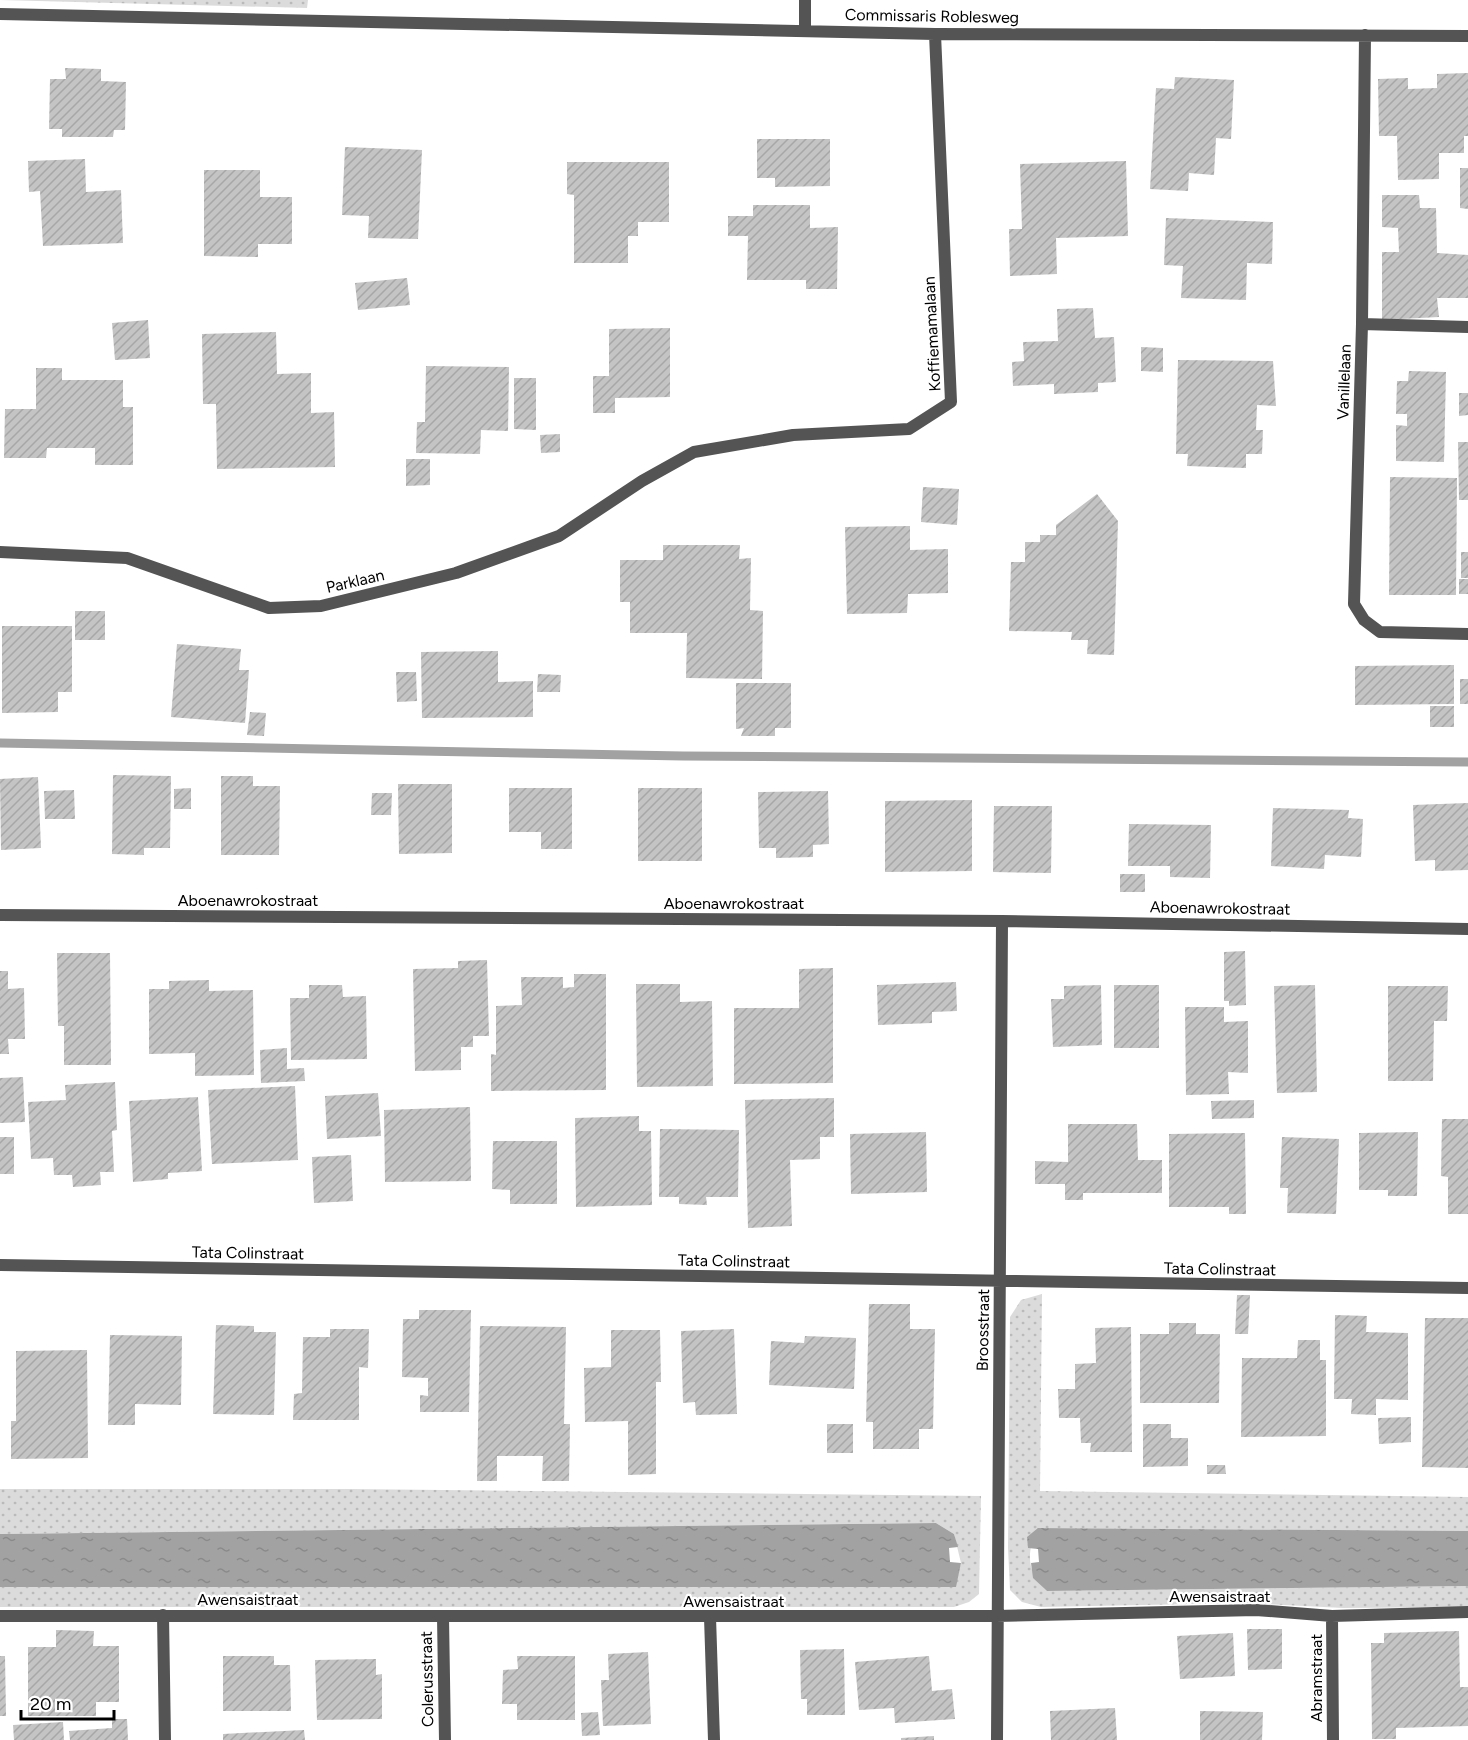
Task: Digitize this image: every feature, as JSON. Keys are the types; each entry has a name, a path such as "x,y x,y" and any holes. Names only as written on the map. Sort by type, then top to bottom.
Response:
{"street":[{"path":"804,0 805,31"},
{"name":"Commissaris Roblesweg","path":"0,14 935,34 1468,36"},
{"name":"Koffiemamalaan","path":"694,452 793,435 909,429 951,402 935,34"},
{"name":"Vanillelaan","path":"1365,35 1362,324 1354,604 1364,620 1380,632 1468,634"},
{"path":"1362,324 1468,327"},
{"name":"Parklaan","path":"0,552 128,558 269,608 321,606 456,573 559,536 642,481 694,452"},
{"name":"Aboenawrokostraat","path":"0,915 1002,921 1468,929"},
{"name":"Broosstraat","path":"997,1740 1002,921"},
{"name":"Tata Colinstraat","path":"0,1265 1468,1288"},
{"name":"Awensaistraat","path":"0,1616 996,1617 1256,1610 1332,1616 1468,1612"},
{"path":"163,1615 165,1740"},
{"name":"Abramstraat","path":"1332,1616 1333,1740"},
{"name":"Colerusstraat","path":"443,1617 445,1740"},
{"path":"710,1617 714,1740"}],"shaded area":[{"path":"0,0 308,0 307,8"},
{"path":"1042,1294 1040,1491 1468,1497 1468,1531 1038,1528 1031,1546 1030,1561 1035,1576 1047,1591 1468,1586 1468,1607 1343,1608 1245,1603 1041,1607 1022,1602 1010,1590 1008,1548 1010,1317 1021,1300"},
{"path":"0,1489 351,1489 981,1496 979,1594 969,1602 954,1607 0,1607 0,1587 955,1587 961,1563 954,1534 936,1523 0,1534"}],"water":[{"path":"936,1523 954,1534 958,1547 949,1548 950,1562 961,1563 956,1587 0,1587 0,1534"},
{"path":"1038,1528 1468,1531 1468,1586 1047,1591 1033,1578 1031,1563 1039,1562 1038,1549 1028,1548 1027,1537"}],"building":[{"path":"65,68 101,69 101,81 126,82 125,130 114,130 113,137 62,137 62,129 49,129 50,79 66,79"},
{"path":"1468,73 1468,136 1464,136 1464,153 1439,153 1439,179 1398,180 1397,136 1379,136 1378,79 1408,78 1408,89 1437,88 1437,74"},
{"path":"1175,77 1234,80 1231,139 1216,138 1214,175 1189,173 1188,191 1150,189 1156,88 1174,89"},
{"path":"757,139 830,139 830,186 775,187 775,178 757,178"},
{"path":"345,147 422,150 418,239 368,238 369,216 342,215"},
{"path":"85,159 86,192 121,190 123,243 43,246 40,191 29,192 28,161"},
{"path":"1126,161 1128,236 1056,238 1057,274 1010,276 1009,229 1022,229 1020,164"},
{"path":"567,162 669,162 669,222 638,222 638,236 628,236 628,263 574,263 574,195 567,194"},
{"path":"1460,168 1468,168 1468,209 1460,208"},
{"path":"204,170 260,170 260,197 292,197 292,244 258,244 258,257 204,256"},
{"path":"1382,195 1419,195 1420,208 1436,208 1437,253 1468,255 1468,298 1437,298 1439,317 1382,320 1382,252 1399,252 1398,228 1382,227"},
{"path":"753,205 810,205 810,228 838,227 837,289 806,289 806,280 747,280 748,236 728,236 728,216 753,216"},
{"path":"1166,218 1273,222 1272,264 1247,263 1246,300 1181,298 1183,266 1164,265"},
{"path":"407,278 410,305 358,310 355,283"},
{"path":"1093,308 1095,338 1114,337 1116,382 1098,383 1098,392 1054,394 1054,384 1013,386 1012,362 1024,361 1023,342 1058,341 1057,309"},
{"path":"148,320 150,358 115,360 112,323"},
{"path":"670,328 670,397 615,398 615,413 593,413 593,376 609,376 609,329"},
{"path":"276,332 277,374 311,373 311,413 334,412 335,467 217,469 216,404 203,404 202,334"},
{"path":"1141,347 1163,348 1163,372 1141,371"},
{"path":"1178,360 1273,361 1276,406 1257,405 1256,430 1263,430 1262,454 1246,454 1246,468 1187,466 1188,454 1176,454"},
{"path":"426,366 509,367 508,431 481,430 480,454 416,453 417,422 425,422"},
{"path":"36,368 62,368 62,380 123,380 123,407 133,407 133,465 95,465 95,448 47,448 46,458 4,458 5,409 36,409"},
{"path":"1409,371 1446,372 1444,462 1396,461 1396,425 1407,426 1407,414 1396,414 1397,381 1408,381"},
{"path":"514,378 536,378 536,430 514,429"},
{"path":"1459,393 1468,393 1468,415 1459,416"},
{"path":"560,434 560,452 541,453 540,435"},
{"path":"1458,442 1468,442 1468,500 1459,500"},
{"path":"406,459 430,459 430,485 406,486"},
{"path":"1390,477 1457,478 1456,595 1389,595"},
{"path":"923,487 959,489 957,525 921,522"},
{"path":"1097,494 1118,521 1114,655 1087,654 1088,640 1071,640 1072,632 1009,631 1011,562 1025,562 1025,542 1040,542 1040,535 1056,535 1056,525"},
{"path":"910,526 910,550 948,549 948,593 908,594 907,613 847,614 845,527"},
{"path":"663,545 740,545 739,559 751,558 750,610 763,611 762,679 686,678 687,633 630,633 630,602 620,602 620,560 663,560"},
{"path":"1461,552 1468,552 1468,578 1461,578"},
{"path":"1459,579 1468,579 1468,594 1459,594"},
{"path":"75,611 105,611 105,640 75,640"},
{"path":"2,626 72,626 72,692 58,692 58,712 2,713"},
{"path":"177,644 241,649 239,670 249,670 245,723 171,717"},
{"path":"498,651 498,682 533,681 533,717 422,718 421,652"},
{"path":"1454,665 1454,704 1355,705 1355,666"},
{"path":"396,672 416,672 417,701 397,702"},
{"path":"538,674 561,675 560,692 537,692"},
{"path":"1460,679 1468,679 1468,704 1460,704"},
{"path":"736,683 791,683 791,728 775,728 775,736 741,736 744,728 736,729"},
{"path":"1430,706 1454,706 1454,727 1430,727"},
{"path":"250,712 266,713 264,736 247,735"},
{"path":"113,775 171,776 170,848 144,848 144,855 112,854"},
{"path":"221,776 253,776 253,786 280,786 279,855 221,855"},
{"path":"38,777 41,848 1,850 0,779"},
{"path":"398,784 452,784 452,853 399,854"},
{"path":"191,788 191,809 174,809 174,789"},
{"path":"509,788 572,788 572,849 541,849 541,832 509,832"},
{"path":"638,788 702,788 702,861 638,861"},
{"path":"74,790 75,819 45,819 44,791"},
{"path":"828,791 829,844 813,845 813,857 776,858 776,848 759,848 758,792"},
{"path":"372,793 392,793 391,815 371,815"},
{"path":"972,800 972,871 885,872 885,801"},
{"path":"1468,803 1468,870 1435,871 1435,860 1415,861 1413,805"},
{"path":"994,806 1052,806 1051,873 993,872"},
{"path":"1273,808 1349,810 1348,818 1363,819 1361,857 1325,855 1324,869 1271,866"},
{"path":"1129,824 1211,825 1210,878 1170,877 1170,866 1128,866"},
{"path":"1120,874 1145,874 1145,892 1120,892"},
{"path":"1245,951 1246,1005 1229,1006 1229,1001 1224,1001 1224,952"},
{"path":"57,953 110,953 111,1065 64,1065 64,1026 58,1026"},
{"path":"487,960 489,1036 473,1036 473,1047 461,1047 461,1070 415,1071 413,969 458,968 458,961"},
{"path":"833,968 833,1083 734,1084 734,1008 799,1008 799,969"},
{"path":"0,971 8,971 8,989 24,988 25,1039 8,1039 9,1054 0,1054"},
{"path":"574,974 606,974 606,1090 491,1091 491,1054 496,1055 496,1006 522,1005 521,977 563,977 563,988 574,987"},
{"path":"209,980 209,991 253,990 254,1075 195,1076 195,1053 149,1054 149,989 169,989 169,981"},
{"path":"956,982 957,1011 932,1012 932,1023 878,1025 877,985"},
{"path":"636,984 680,984 680,1002 712,1001 713,1086 637,1087"},
{"path":"309,985 342,985 343,997 366,996 367,1059 291,1060 290,998 309,998"},
{"path":"1101,985 1102,1045 1053,1047 1051,999 1064,999 1064,986"},
{"path":"1114,985 1159,985 1159,1048 1114,1048"},
{"path":"1315,985 1317,1092 1277,1093 1274,986"},
{"path":"1388,986 1448,986 1447,1021 1434,1021 1433,1081 1388,1081"},
{"path":"1185,1007 1224,1007 1224,1022 1248,1021 1248,1073 1228,1072 1229,1094 1186,1095"},
{"path":"287,1048 287,1069 304,1068 305,1081 261,1083 260,1050"},
{"path":"23,1077 25,1122 0,1123 0,1078"},
{"path":"115,1082 117,1130 112,1131 114,1172 100,1172 101,1185 73,1187 72,1175 54,1175 53,1158 31,1159 28,1102 66,1100 65,1085"},
{"path":"295,1086 298,1160 212,1164 208,1090"},
{"path":"378,1093 381,1136 327,1139 325,1096"},
{"path":"198,1097 202,1171 168,1173 168,1179 133,1182 129,1101"},
{"path":"834,1098 834,1137 820,1137 820,1159 790,1160 792,1226 748,1228 745,1100"},
{"path":"1254,1100 1254,1118 1212,1119 1211,1101"},
{"path":"470,1107 471,1181 385,1182 384,1110"},
{"path":"639,1116 639,1131 651,1131 652,1205 576,1207 575,1118"},
{"path":"1442,1119 1468,1119 1468,1214 1448,1214 1448,1177 1441,1176"},
{"path":"1068,1124 1137,1124 1138,1160 1162,1160 1162,1193 1083,1193 1083,1200 1065,1200 1065,1184 1035,1184 1035,1161 1068,1162"},
{"path":"660,1129 739,1130 738,1197 706,1197 707,1205 679,1204 679,1197 659,1197"},
{"path":"926,1132 927,1192 851,1194 850,1134"},
{"path":"1418,1132 1417,1196 1388,1196 1388,1190 1359,1190 1359,1133"},
{"path":"1245,1133 1246,1214 1229,1214 1229,1207 1169,1207 1169,1134"},
{"path":"0,1137 14,1137 14,1174 0,1174"},
{"path":"1282,1137 1339,1139 1336,1214 1287,1213 1288,1188 1280,1188"},
{"path":"493,1141 557,1141 557,1204 510,1204 510,1190 492,1189"},
{"path":"351,1155 353,1201 314,1203 312,1157"},
{"path":"1237,1295 1250,1295 1248,1334 1235,1334"},
{"path":"869,1304 910,1304 910,1329 935,1329 933,1429 919,1429 919,1449 873,1449 873,1422 866,1422"},
{"path":"419,1310 471,1310 469,1412 420,1412 420,1395 428,1396 428,1378 402,1377 403,1319 419,1319"},
{"path":"1335,1315 1367,1316 1366,1332 1408,1333 1408,1400 1376,1399 1376,1415 1351,1414 1352,1399 1334,1399"},
{"path":"1425,1318 1468,1318 1468,1468 1422,1467"},
{"path":"1169,1323 1196,1323 1196,1334 1220,1334 1219,1403 1140,1403 1140,1334 1169,1334"},
{"path":"216,1325 254,1326 254,1332 276,1332 274,1415 213,1414"},
{"path":"480,1326 566,1327 564,1424 570,1424 569,1481 542,1481 543,1456 497,1456 497,1481 477,1481"},
{"path":"1131,1327 1132,1452 1090,1452 1091,1443 1081,1443 1080,1418 1059,1418 1058,1389 1075,1389 1075,1364 1096,1363 1095,1328"},
{"path":"330,1329 369,1329 368,1368 359,1367 359,1420 293,1420 294,1394 302,1393 303,1337 330,1337"},
{"path":"734,1329 737,1414 696,1415 695,1402 683,1403 681,1331"},
{"path":"611,1330 660,1330 661,1382 656,1382 656,1474 628,1475 628,1421 585,1422 584,1368 611,1367"},
{"path":"110,1335 182,1336 181,1405 135,1404 135,1425 108,1425"},
{"path":"805,1336 856,1338 854,1389 769,1385 771,1341 804,1343"},
{"path":"1298,1340 1320,1340 1320,1360 1326,1360 1326,1436 1241,1437 1242,1358 1297,1358"},
{"path":"87,1350 88,1458 11,1459 11,1421 16,1421 16,1351"},
{"path":"1411,1417 1411,1442 1379,1444 1378,1418"},
{"path":"827,1424 853,1424 853,1453 827,1453"},
{"path":"1143,1424 1171,1424 1171,1438 1188,1438 1188,1466 1143,1467"},
{"path":"1207,1465 1225,1465 1226,1474 1207,1474"},
{"path":"1247,1629 1282,1629 1282,1669 1248,1670"},
{"path":"56,1630 94,1631 93,1646 119,1646 119,1702 96,1702 96,1716 28,1716 28,1647 56,1647"},
{"path":"1459,1631 1460,1687 1468,1687 1468,1726 1396,1728 1396,1739 1372,1739 1371,1643 1384,1643 1384,1633"},
{"path":"1233,1633 1235,1676 1180,1679 1177,1636"},
{"path":"844,1649 845,1715 807,1715 807,1699 801,1699 800,1650"},
{"path":"648,1652 651,1724 603,1726 601,1680 609,1680 608,1654"},
{"path":"0,1656 5,1656 6,1716 0,1716"},
{"path":"223,1656 274,1656 274,1665 290,1665 291,1711 223,1711"},
{"path":"517,1656 575,1656 575,1720 517,1720 517,1704 502,1704 503,1670 518,1669"},
{"path":"929,1656 932,1691 952,1689 955,1719 895,1723 894,1708 859,1710 855,1662"},
{"path":"376,1659 376,1675 382,1674 382,1719 317,1720 315,1660"},
{"path":"1115,1708 1117,1740 1051,1740 1050,1711"},
{"path":"1200,1711 1263,1712 1262,1740 1200,1740"},
{"path":"598,1712 600,1735 582,1736 581,1713"},
{"path":"112,1719 127,1719 128,1740 70,1740 69,1731 112,1728"},
{"path":"63,1722 64,1740 14,1740 13,1725"},
{"path":"304,1730 305,1740 223,1740 223,1734"},
{"path":"934,1736 934,1740 901,1740 901,1738"}],"waterway":[{"path":"0,743 683,756 1468,762"}]}
